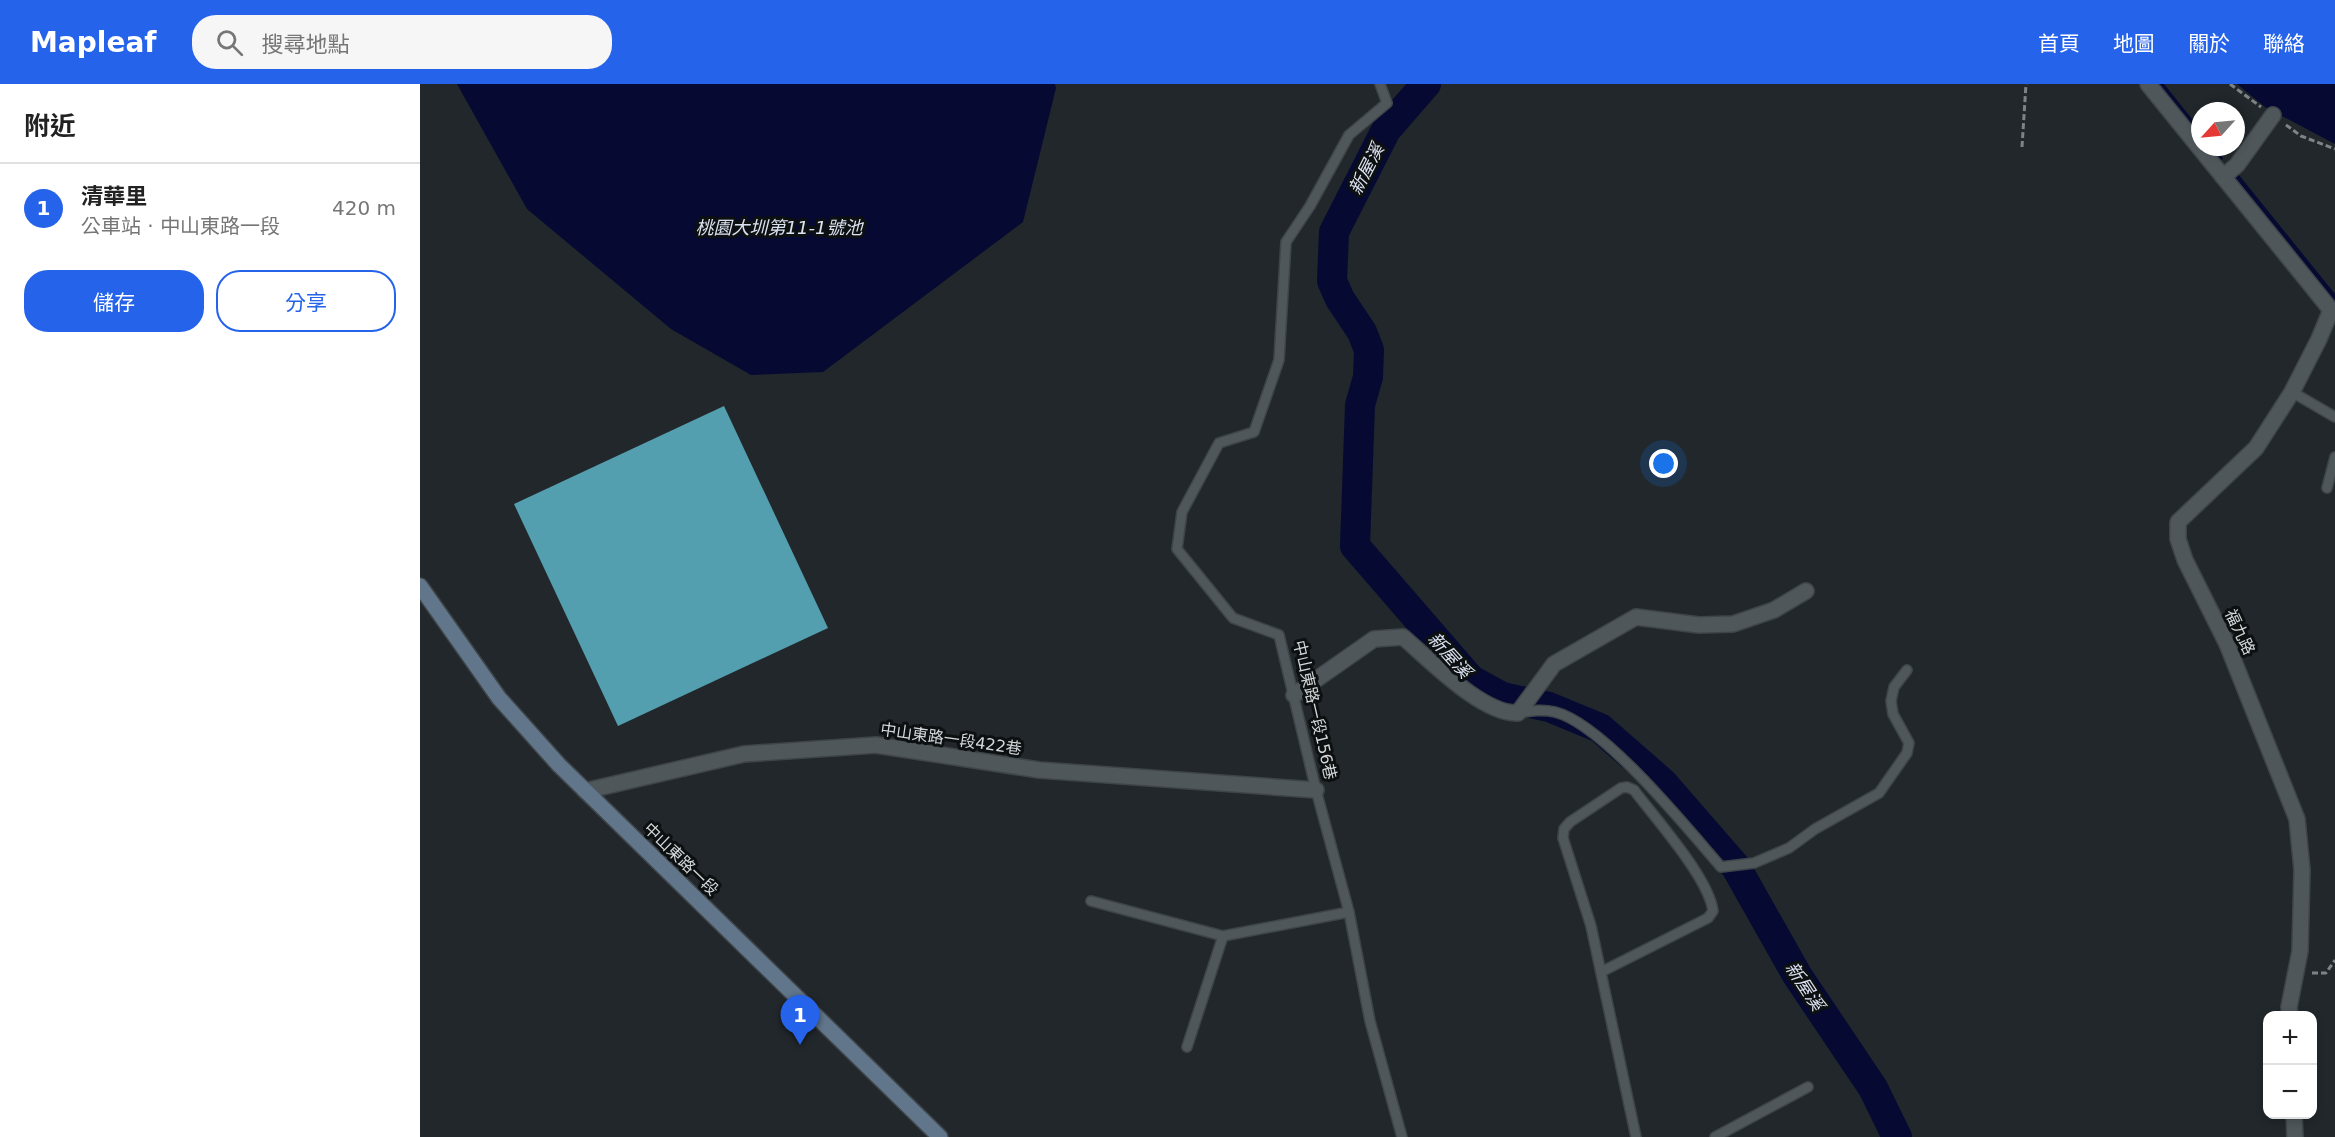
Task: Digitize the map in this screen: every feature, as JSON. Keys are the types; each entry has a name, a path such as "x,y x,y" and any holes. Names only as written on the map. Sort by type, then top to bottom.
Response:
{"main road":[{"name":"中山東路一段","path":"420,586 499,698 585,791 940,1137"}],"street":[{"path":"2148,84 2333,309"},
{"path":"2223,177 2237,165 2273,115"},
{"name":"福九路","path":"2291,1011 2300,951 2302,870 2297,819 2227,644 2185,561 2178,539 2178,522 2256,448 2292,392 2333,309"},
{"path":"1294,695 1374,639 1403,637 1461,688 1507,713 1522,708 1554,664 1636,617 1699,626 1733,624 1774,610 1806,591"},
{"name":"中山東路一段422巷","path":"585,791 744,754 876,745 1039,770 1316,790"},
{"path":"2294,1119 2295,1137"}],"lane":[{"name":"中山東路一段156巷","path":"1380,84 1387,103 1349,135 1310,206 1286,242 1279,360 1254,432 1219,443 1182,512 1177,549 1233,618 1279,635 1316,790 1349,912 1370,1021 1402,1137"},
{"path":"2292,392 2335,417"},
{"path":"2327,488 2335,457"},
{"path":"1522,708 1556,712 1599,739 1648,785 1721,867 1754,863 1789,848 1815,829 1879,793 1907,753 1909,743 1893,714 1891,701 1894,687 1907,670"},
{"path":"1601,972 1708,918 1713,911 1712,902 1698,875 1634,790 1628,787 1621,788 1570,822 1564,829 1563,837 1591,926 1635,1137"},
{"path":"1091,901 1223,936 1349,912"},
{"path":"1187,1047 1223,936"},
{"path":"1715,1137 1808,1087"}],"path":[{"path":"2022,147 2026,84"},
{"path":"2295,973 2326,973 2335,960"}],"water":[{"name":"桃園大圳第11-1號池","path":"457,84 1055,84 1056,88 1023,222 823,372 751,375 671,329 527,209"},
{"path":"2237,84 2335,84 2335,144 2265,107"}],"building":[{"path":"724,406 828,628 618,726 514,504"}],"waterway":[{"name":"新屋溪","path":"1426,84 1386,130 1334,232 1332,281 1340,299 1362,332 1369,350 1368,377 1360,405 1355,546 1471,680 1502,697 1549,707 1600,728 1663,783 1736,867 1797,975 1873,1088 1897,1137"},
{"path":"2161,84 2191,122"},
{"path":"2235,174 2335,298"}],"place":[{"name":"清華里","path":"800,1045"}]}
